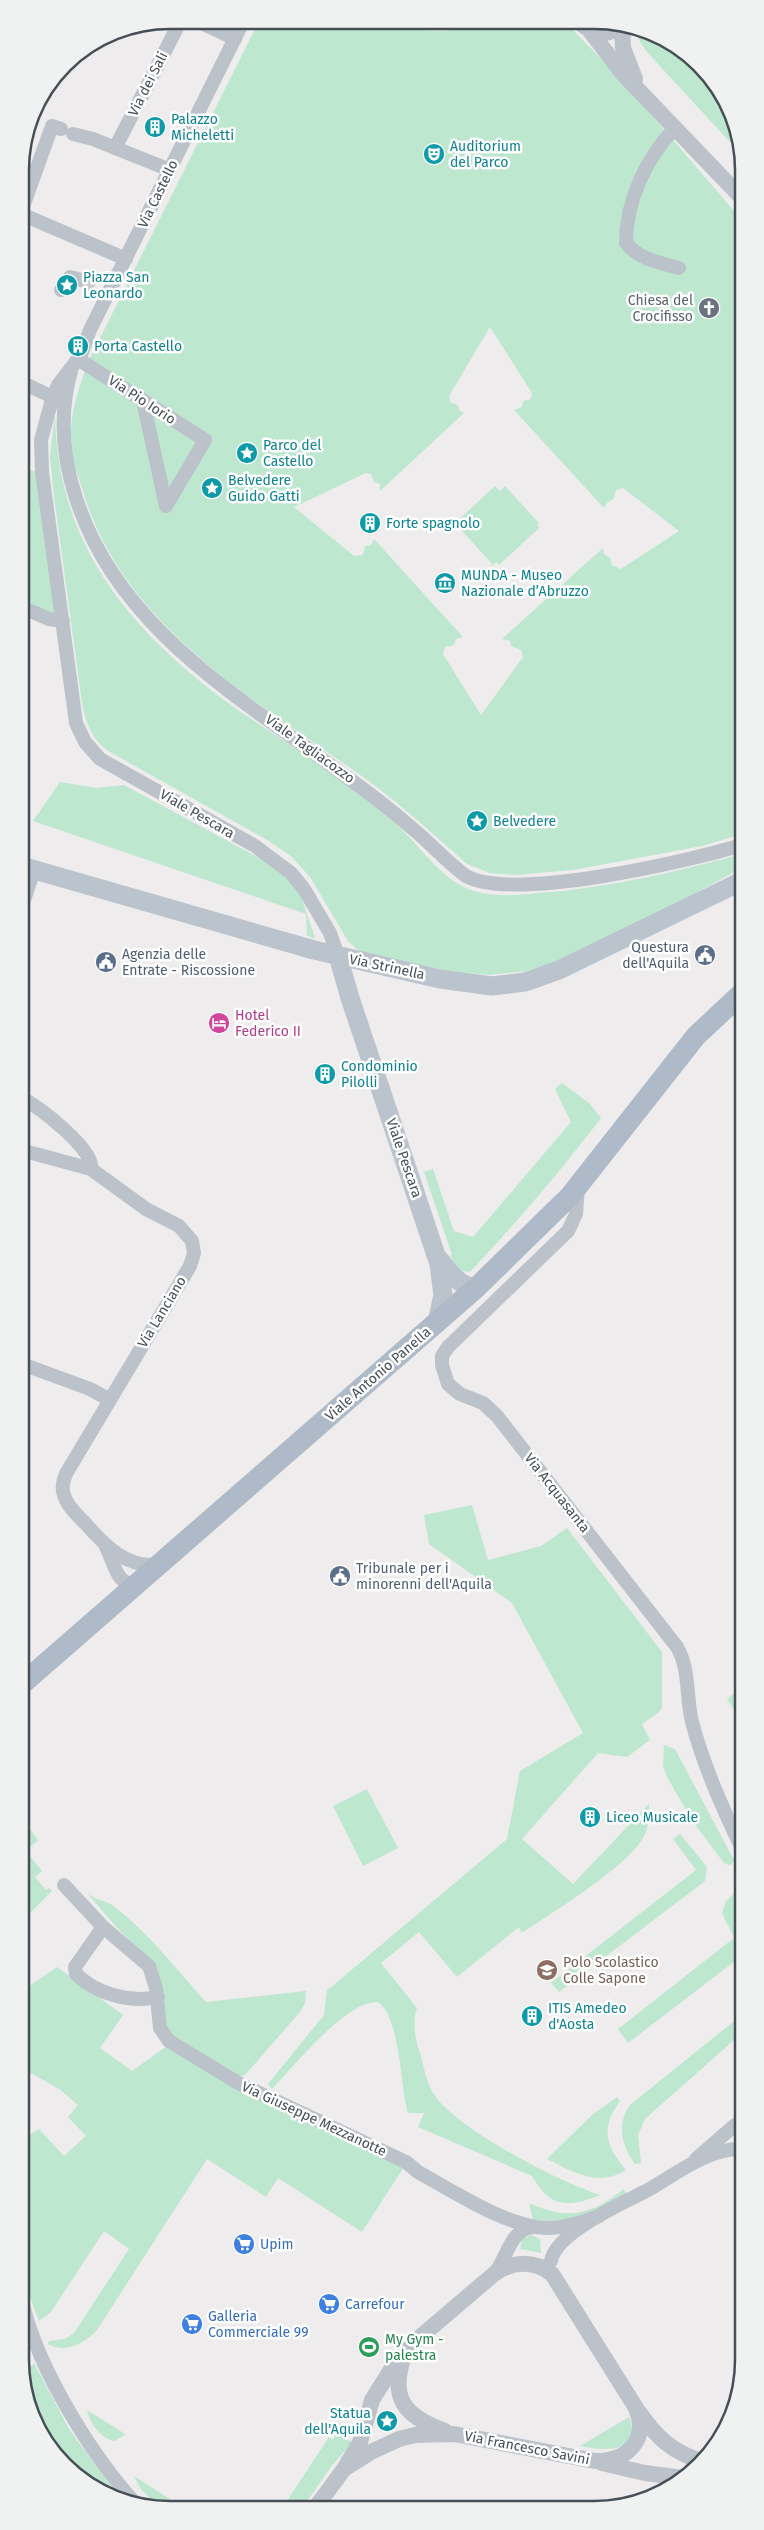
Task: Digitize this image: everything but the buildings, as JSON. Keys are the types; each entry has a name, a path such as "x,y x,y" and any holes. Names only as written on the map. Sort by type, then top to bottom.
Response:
{"main road":[{"name":"Via Strinella","path":"29,869 338,956 462,983 492,986 514,984 560,970 735,884"},
{"name":"Viale Pescara","path":"338,956 350,998 436,1252 443,1289 438,1322"},
{"name":"Viale Antonio Panella","path":"29,1678 139,1585 438,1322 537,1232 578,1187 701,1031 735,999"},
{"name":"Viale Antonio Panella","path":"701,1031 723,1017 735,1014"},
{"name":"Viale Pescara","path":"436,1252 456,1279 468,1287 476,1288"}],"street":[{"name":"Via dei Sali","path":"115,148 176,29"},
{"path":"214,29 235,39"},
{"name":"Via Castello","path":"75,363 105,291 126,259 240,29"},
{"path":"587,29 620,69 735,191"},
{"path":"591,29 605,34 613,30"},
{"path":"622,31 625,57 645,96"},
{"path":"675,128 655,155 634,195 627,216 626,243 645,257 679,268"},
{"path":"29,190 39,161 62,130 115,148 170,170"},
{"path":"29,217 126,259"},
{"path":"61,290 70,278 82,280"},
{"name":"Viale Tagliacozzo","path":"75,363 59,400 69,476 80,511 101,557 133,603 163,634 218,681 371,795 466,876 480,882 496,884 556,882 677,862 735,848"},
{"name":"Via Pio Iorio","path":"75,363 143,401 204,440 166,506 143,401"},
{"path":"29,386 59,400"},
{"name":"Viale Pescara","path":"59,400 44,423 41,454 76,723 92,751 118,769 255,846 291,873 304,889 330,933 338,956"},
{"path":"29,611 49,620 63,622"},
{"path":"29,1102 40,1108 90,1158 91,1169"},
{"name":"Via Lanciano","path":"29,1152 91,1169 146,1209 179,1226 190,1236 194,1247 190,1266 66,1472 63,1484 67,1503 106,1547 115,1568 124,1582 139,1585 139,1572 127,1559"},
{"name":"Via Acquasanta","path":"578,1187 576,1214 568,1231 448,1347 442,1356 442,1370 451,1387 460,1394 480,1401 494,1413 677,1647 685,1666 688,1702 699,1748 716,1793 735,1834"},
{"path":"29,1367 90,1389 110,1400"},
{"name":"Via Lanciano","path":"106,1547 127,1559 148,1565 163,1563"},
{"name":"Via Lanciano","path":"107,1612 115,1590 115,1568"},
{"name":"Via Giuseppe Mezzanotte","path":"64,1885 103,1926 146,1963 152,1974 158,1997 160,2028 167,2040 173,2044 240,2084 406,2162 418,2172 502,2217 536,2227 567,2226 599,2216"},
{"path":"103,1926 75,1967 76,1974 105,1993 140,1999 158,1997"},
{"name":"Via Giuseppe Mezzanotte","path":"686,2167 735,2124"},
{"name":"Via Giuseppe Mezzanotte","path":"551,2261 559,2245 599,2216 686,2167 720,2153 735,2150"},
{"path":"502,2217 509,2231 508,2250"},
{"path":"494,2274 521,2230 536,2227"},
{"name":"Via Francesco Savini","path":"321,2501 344,2470 372,2452 399,2439 429,2434 454,2434 595,2461 616,2459 632,2447 640,2426 636,2408 559,2282 551,2261 549,2237 536,2227"},
{"path":"344,2470 360,2442 374,2396 394,2365 409,2348 494,2274 506,2266 528,2264 546,2270 559,2282"},
{"path":"29,2333 81,2427 129,2495"},
{"path":"409,2348 402,2362 399,2378 399,2392 403,2403 416,2419 454,2434"},
{"path":"636,2408 661,2441 681,2454 694,2459"},
{"path":"595,2461 645,2473 673,2477"}],"green space":[{"name":"Parco del Castello","path":"255,29 419,29 441,31 464,29 572,29 618,76 735,212 735,836 702,846 573,870 515,875 490,873 467,864 418,820 379,789 281,720 199,657 161,621 129,582 102,539 74,464 71,450 71,426 83,375","holes":["490,327 532,393 531,399 523,401 522,407 514,410 604,508 614,498 616,490 623,488 679,531 621,569 612,565 610,558 604,554 603,548 502,639 510,641 511,646 521,650 523,657 481,715 443,654 445,647 454,645 456,639 463,637 374,539 371,545 365,546 363,555 354,556 294,507 366,473 371,474 374,482 380,484 380,491 464,413 459,410 458,405 450,402 449,396"]},
{"path":"638,36 656,43 680,58 694,70 706,84 721,108 733,146 647,52"},
{"path":"55,412 58,458 68,501 83,540 103,576 127,610 156,642 188,672 224,700 363,797 399,827 435,865 455,882 466,888 493,895 565,891 667,873 735,856 735,872 623,932 557,962 526,971 489,975 449,971 374,956 358,950 348,941 310,877 292,857 269,841 110,752 94,737 82,703 50,457"},
{"path":"29,470 35,471 55,616 29,603"},
{"path":"495,486 500,491 505,486 539,523 537,525 539,528 499,565 496,562 493,565 455,523"},
{"path":"60,782 97,788 124,785 263,860 287,878 301,896 315,938 307,936 306,914 33,821"},
{"path":"562,1083 589,1103 601,1118 521,1216 470,1272 460,1271 450,1256 452,1255 424,1172 433,1169 454,1231 473,1237 571,1122 555,1089"},
{"path":"472,1505 488,1560 541,1546 567,1528 662,1652 662,1708 642,1724 650,1740 627,1757 598,1753 522,1839 573,1884 649,1804 646,1830 643,1838 634,1850 589,1888 525,1931 521,1932 519,1927 457,1977 419,1932 381,1963 417,2008 414,2025 416,2036 427,2080 435,2096 465,2124 487,2139 560,2179 600,2195 578,2202 569,2203 553,2200 539,2187 532,2176 418,2127 424,2113 408,2113 399,2054 391,2023 386,2010 378,2002 366,2004 352,2011 306,2051 272,2089 268,2084 324,2015 327,1989 507,1839 520,1771 583,1733 512,1603 429,1544 424,1515"},
{"path":"735,1692 735,1712 727,1699"},
{"path":"664,1745 675,1749 735,1862 729,1865 724,1863 691,1819 666,1775 663,1765"},
{"path":"367,1789 398,1848 363,1866 333,1806"},
{"path":"29,1828 38,1840 29,1848"},
{"path":"680,1834 707,1867 705,1881 559,1992 551,1983 696,1870 673,1839"},
{"path":"29,1855 42,1871 35,1877 46,1890 49,1888 52,1891 31,1912 29,1910"},
{"path":"88,1894 112,1905 138,1927 206,2002 306,1991 305,2003 300,2012 245,2075 237,2077 173,2037 167,2028 160,1979 155,1966 118,1929"},
{"path":"734,1894 735,1961 628,2043 618,2029 734,1938 722,1913 726,1901"},
{"path":"57,1967 123,2015 100,2048 132,2071 167,2046 404,2167 362,2232 278,2178 266,2197 207,2159 97,2330 87,2339 74,2346 54,2347 48,2344 49,2341 65,2339 74,2333 129,2249 104,2231 51,2312 39,2321 29,2295 29,2135 39,2129 64,2156 86,2136 68,2117 78,2105 59,2089 29,2072 29,1986"},
{"path":"735,2020 735,2039 645,2119 638,2135 641,2163 635,2164 630,2157 622,2135 623,2120 630,2105"},
{"path":"617,2097 620,2101 610,2120 608,2137 614,2153 626,2170 605,2178 595,2178 576,2173 547,2159 592,2115"},
{"path":"624,2189 627,2195 582,2215 559,2220 533,2220 529,2203 556,2212 579,2212 601,2205"},
{"path":"531,2235 540,2239 541,2253 520,2249 522,2239"},
{"path":"34,2363 69,2429 113,2489 84,2472 58,2446 48,2431 36,2405 31,2388 29,2368"},
{"path":"87,2410 125,2434 115,2441 105,2437 97,2430"},
{"path":"629,2417 632,2429 630,2438 625,2444 609,2449 580,2446"},
{"path":"337,2433 352,2442 331,2467 307,2501 287,2501 329,2437 333,2440"},
{"path":"134,2476 173,2501 151,2500 140,2488"}],"tunnel":[{"path":"82,280 101,289"}],"place":[{"name":"Palazzo Micheletti","path":"155,127"},
{"name":"Auditorium del Parco","path":"434,154"},
{"name":"Piazza San Leonardo","path":"67,285"},
{"name":"Chiesa del Crocifisso","path":"709,308"},
{"name":"Porta Castello","path":"78,346"},
{"name":"Parco del Castello","path":"247,453"},
{"name":"Belvedere Guido Gatti","path":"212,488"},
{"name":"Forte spagnolo","path":"370,523"},
{"name":"MUNDA - Museo Nazionale d’Abruzzo","path":"445,583"},
{"name":"Belvedere","path":"477,821"},
{"name":"Questura dell'Aquila","path":"705,955"},
{"name":"Agenzia delle Entrate - Riscossione","path":"106,962"},
{"name":"Hotel Federico II","path":"219,1023"},
{"name":"Condominio Pilolli","path":"325,1074"},
{"name":"Tribunale per i minorenni dell'Aquila","path":"340,1576"},
{"name":"Liceo Musicale","path":"590,1817"},
{"name":"Polo Scolastico Colle Sapone","path":"547,1970"},
{"name":"ITIS Amedeo d'Aosta","path":"532,2016"},
{"name":"Upim","path":"244,2244"},
{"name":"Carrefour","path":"329,2304"},
{"name":"Galleria Commerciale 99","path":"192,2324"},
{"name":"My Gym - palestra","path":"369,2347"},
{"name":"Statua dell'Aquila","path":"387,2421"}]}
